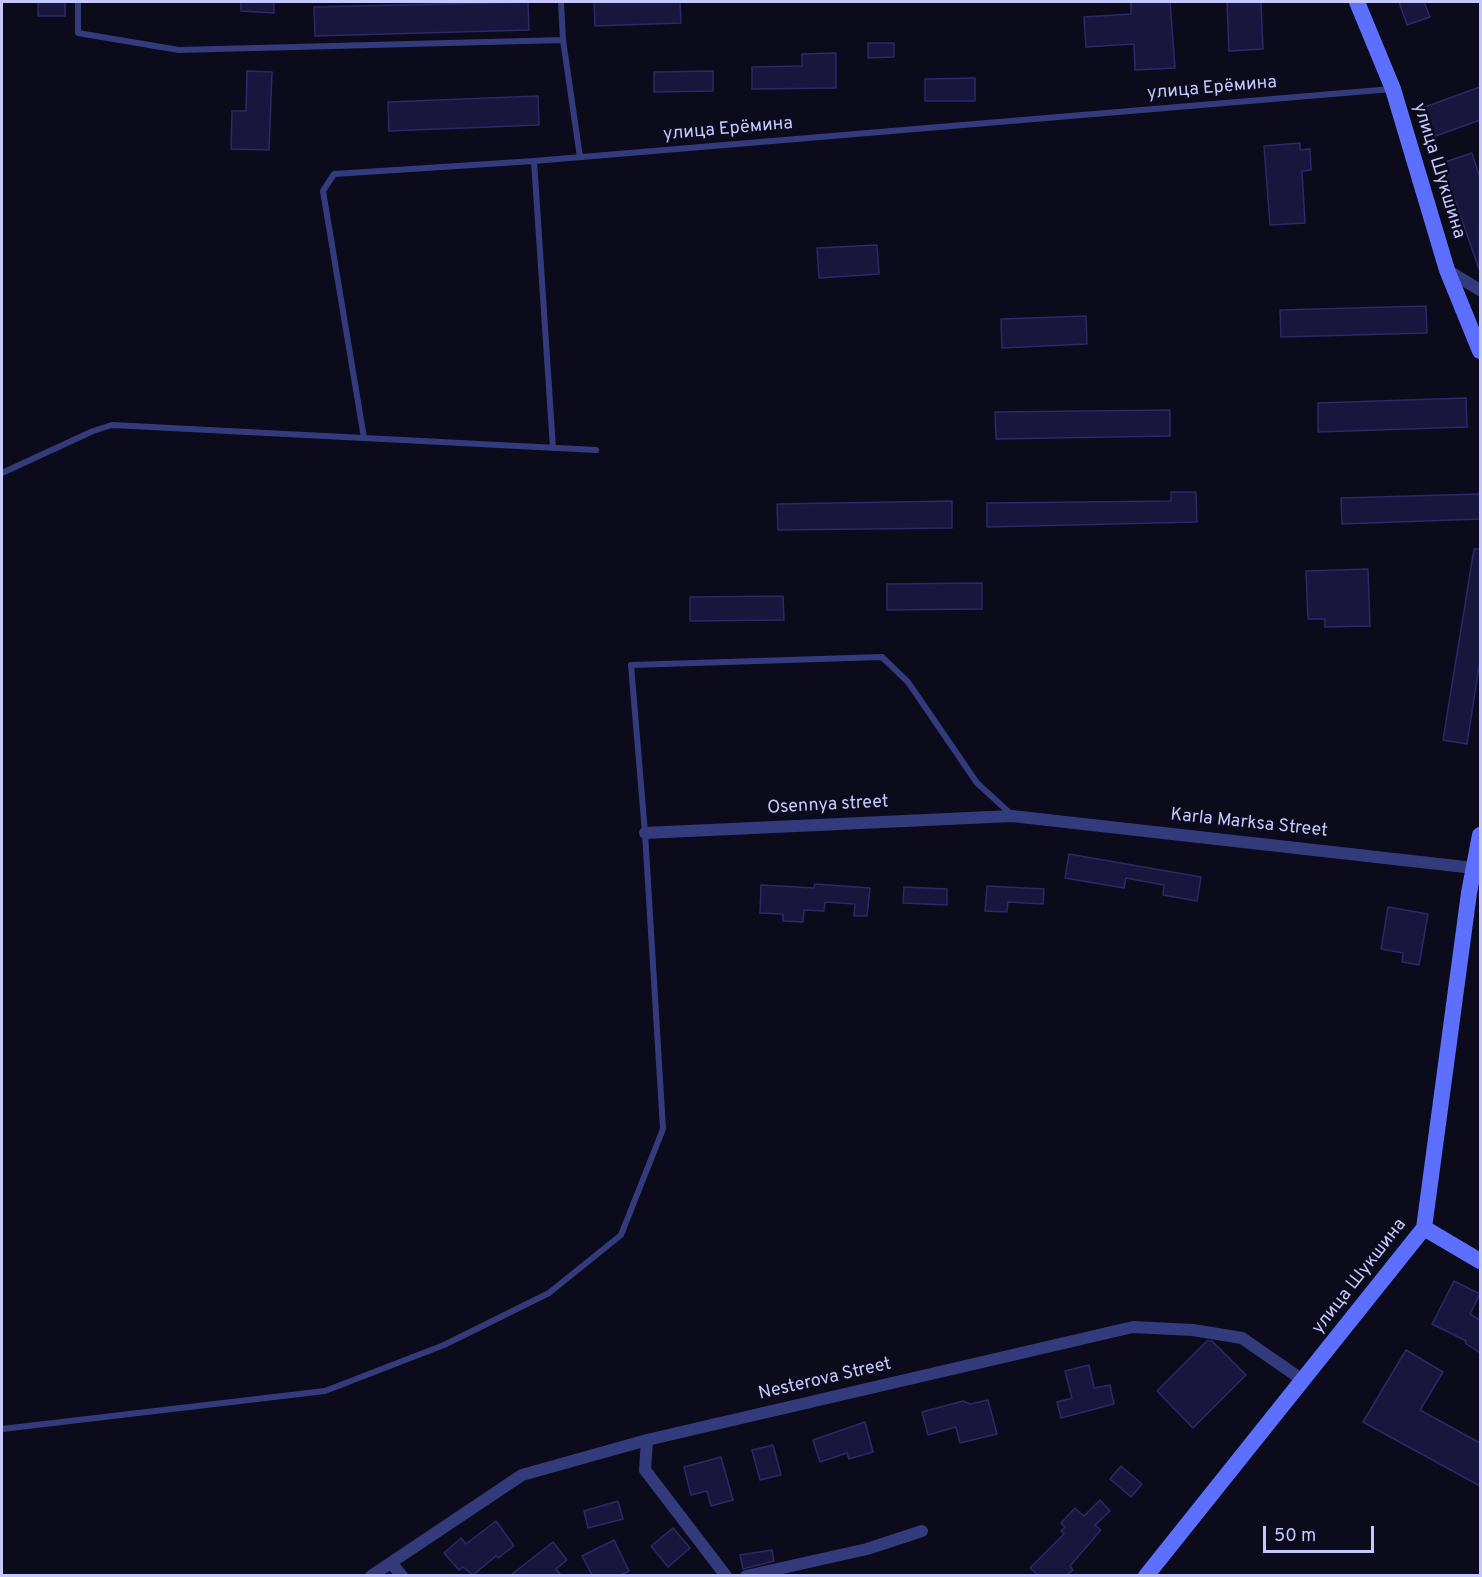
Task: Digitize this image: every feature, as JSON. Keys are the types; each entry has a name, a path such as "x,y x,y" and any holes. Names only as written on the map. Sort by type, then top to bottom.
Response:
{"street":[{"name":"улица Шукшина","path":"1357,2 1393,89 1448,270 1480,351"},
{"path":"1448,270 1480,290"},
{"name":"Osennya street","path":"645,833 1012,816"},
{"name":"Karla Marksa Street","path":"1012,816 1477,870"},
{"name":"улица Шукшина","path":"1146,1575 1304,1381 1424,1228 1477,870 1480,835"},
{"path":"1424,1228 1480,1261"},
{"name":"Nesterova Street","path":"371,1575 522,1475 647,1440 1133,1327 1193,1330 1242,1338 1304,1381"},
{"path":"647,1440 645,1470 726,1575"},
{"path":"746,1575 867,1549 922,1531"},
{"path":"391,1563 402,1575"}],"lane":[{"path":"78,2 78,33 179,50 563,40"},
{"path":"561,2 563,40 580,157"},
{"name":"улица Ерёмина","path":"364,438 323,191 334,174 534,161 1393,89"},
{"path":"534,161 553,448"},
{"path":"2,472 112,425 596,450"},
{"path":"2,1429 325,1391 444,1345 549,1293 621,1235 663,1129 645,833 631,664 882,657 908,682 977,783 1012,816"}],"building":[{"path":"38,2 65,2 65,16 38,16"},
{"path":"241,2 274,2 274,13 241,11"},
{"path":"528,2 529,30 315,36 314,7"},
{"path":"594,2 680,2 681,23 595,26"},
{"path":"1131,2 1170,2 1175,68 1135,70 1134,44 1086,47 1084,17 1131,14"},
{"path":"1227,2 1261,2 1263,49 1229,51"},
{"path":"1399,2 1424,2 1430,17 1407,25"},
{"path":"868,43 894,43 894,57 868,58"},
{"path":"836,53 836,88 752,89 752,67 802,66 802,54"},
{"path":"247,71 272,72 269,150 231,149 232,111 246,111"},
{"path":"713,71 713,91 654,92 654,72"},
{"path":"975,78 975,101 925,101 925,79"},
{"path":"1480,87 1480,120 1433,137 1422,108"},
{"path":"538,96 539,125 389,131 388,102"},
{"path":"1300,143 1300,150 1310,149 1311,170 1302,171 1305,223 1270,225 1264,146"},
{"path":"1472,153 1480,178 1479,269 1442,163"},
{"path":"877,245 879,274 819,278 817,248"},
{"path":"1426,306 1427,333 1281,337 1280,310"},
{"path":"1086,316 1087,344 1002,348 1001,319"},
{"path":"1466,398 1467,427 1318,432 1318,403"},
{"path":"1170,410 1170,436 996,439 995,412"},
{"path":"1171,492 1196,492 1197,522 987,527 987,503 1171,501"},
{"path":"1480,494 1480,519 1342,524 1341,498"},
{"path":"952,501 952,528 778,530 777,504"},
{"path":"1474,549 1480,549 1480,660 1467,744 1443,740"},
{"path":"1368,569 1370,626 1325,627 1325,619 1308,619 1306,571"},
{"path":"982,583 982,609 887,610 887,584"},
{"path":"783,596 784,620 690,621 690,597"},
{"path":"1069,854 1201,877 1197,901 1163,895 1164,885 1126,878 1124,888 1065,878"},
{"path":"815,884 870,888 867,916 854,916 855,904 825,902 824,911 804,910 803,922 783,921 783,914 760,913 761,885 814,888"},
{"path":"987,886 1044,889 1043,904 1008,902 1007,912 985,911"},
{"path":"904,887 947,889 947,905 903,903"},
{"path":"1388,907 1428,914 1419,965 1402,962 1403,953 1381,949"},
{"path":"1454,1281 1480,1294 1470,1314 1480,1320 1480,1353 1465,1343 1466,1341 1432,1324"},
{"path":"1207,1341 1212,1341 1246,1375 1193,1428 1157,1391"},
{"path":"1406,1350 1443,1372 1420,1410 1480,1443 1480,1486 1363,1422"},
{"path":"1089,1365 1094,1388 1110,1385 1114,1404 1061,1418 1057,1402 1072,1398 1065,1371"},
{"path":"988,1400 997,1434 960,1443 956,1427 928,1435 922,1412 963,1401 970,1404"},
{"path":"865,1422 873,1452 849,1459 847,1453 820,1462 813,1440"},
{"path":"773,1445 781,1475 760,1480 752,1450"},
{"path":"721,1457 733,1500 711,1506 707,1491 691,1495 684,1467"},
{"path":"1121,1466 1142,1484 1131,1497 1110,1479"},
{"path":"1100,1500 1110,1511 1095,1525 1101,1530 1070,1566 1073,1570 1067,1575 1038,1575 1030,1568 1064,1534 1061,1531 1065,1527 1061,1523 1075,1508 1084,1516"},
{"path":"618,1501 623,1519 588,1528 584,1511"},
{"path":"496,1521 514,1546 498,1558 496,1556 473,1575 463,1567 459,1570 444,1553 461,1538 466,1544"},
{"path":"673,1528 690,1548 668,1567 651,1546"},
{"path":"614,1540 629,1571 621,1575 592,1575 582,1556"},
{"path":"553,1542 567,1560 556,1569 561,1575 511,1575"},
{"path":"772,1550 774,1561 743,1569 740,1555"}]}
